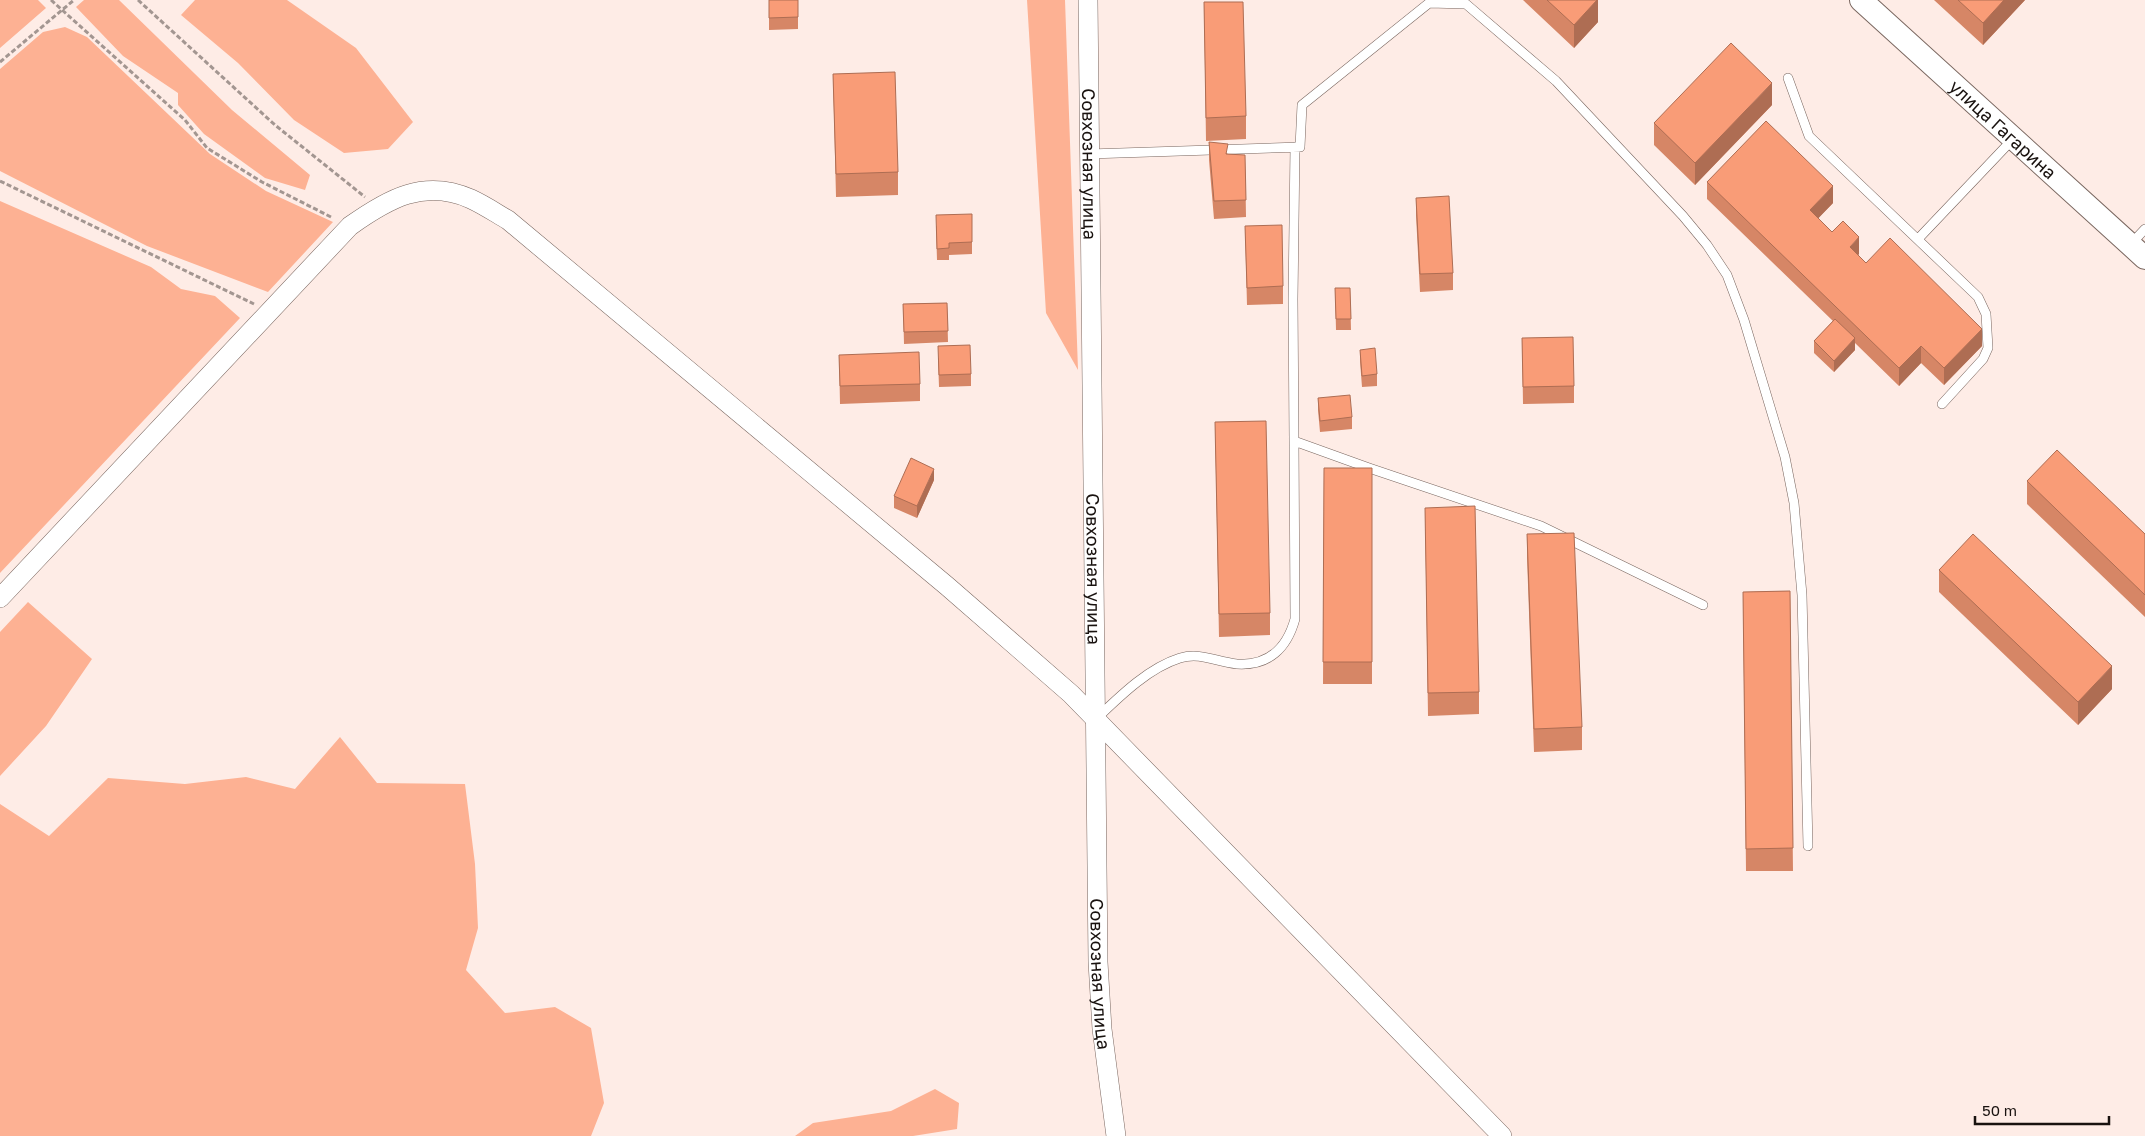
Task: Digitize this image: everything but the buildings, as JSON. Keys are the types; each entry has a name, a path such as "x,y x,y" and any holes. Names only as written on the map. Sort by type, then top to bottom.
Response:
{"street":[{"name":"Совхозная улица","path":"1088,0 1098,962 1102,1029 1116,1136"},
{"name":"улица Гагарина","path":"1861,0 2014,138 2140,244"},
{"path":"0,598 350,226 377,207 410,192 443,190 471,199 508,220 991,623 1071,694 1502,1136"}],"lane":[{"path":"1089,154 1300,147 1302,105 1429,3 1466,4 1556,81 1707,244 1727,275 1744,320 1785,457 1794,503 1802,595 1808,846"},
{"path":"1788,78 1809,136 1978,296 1986,314 1988,348 1983,359 1942,404"},
{"path":"1918,239 2014,138"},
{"path":"1096,720 1119,697 1154,672 1177,659 1198,656 1236,664 1254,663 1272,656 1285,644 1295,619 1292,299 1295,147"},
{"path":"1294,441 1541,526 1703,605"}],"path":[{"path":"51,0 185,120 208,148 262,182 350,226"},
{"path":"0,62 74,0"},
{"path":"138,0 275,125 377,207"},
{"path":"0,181 270,312"}],"shaded area":[{"path":"0,0 38,0 46,8 0,48"},
{"path":"84,0 119,0 232,110 310,175 305,190 265,178 204,134 178,105 178,93 123,56 76,7"},
{"path":"195,0 287,0 356,48 413,122 388,149 344,153 294,120 238,63 181,15"},
{"path":"1027,0 1065,0 1078,370 1046,313"},
{"path":"65,27 87,37 210,154 266,191 333,222 268,292 147,246 0,171 0,69 43,32"},
{"path":"0,201 151,267 181,289 215,296 240,318 0,573"},
{"path":"28,602 92,659 46,726 0,776 0,632"},
{"path":"340,737 377,783 465,784 475,864 478,928 466,970 505,1013 555,1007 591,1028 604,1103 591,1136 0,1136 0,804 49,836 108,778 185,784 246,777 295,789"},
{"path":"935,1089 959,1103 957,1129 913,1136 795,1136 813,1123 891,1111"}]}
